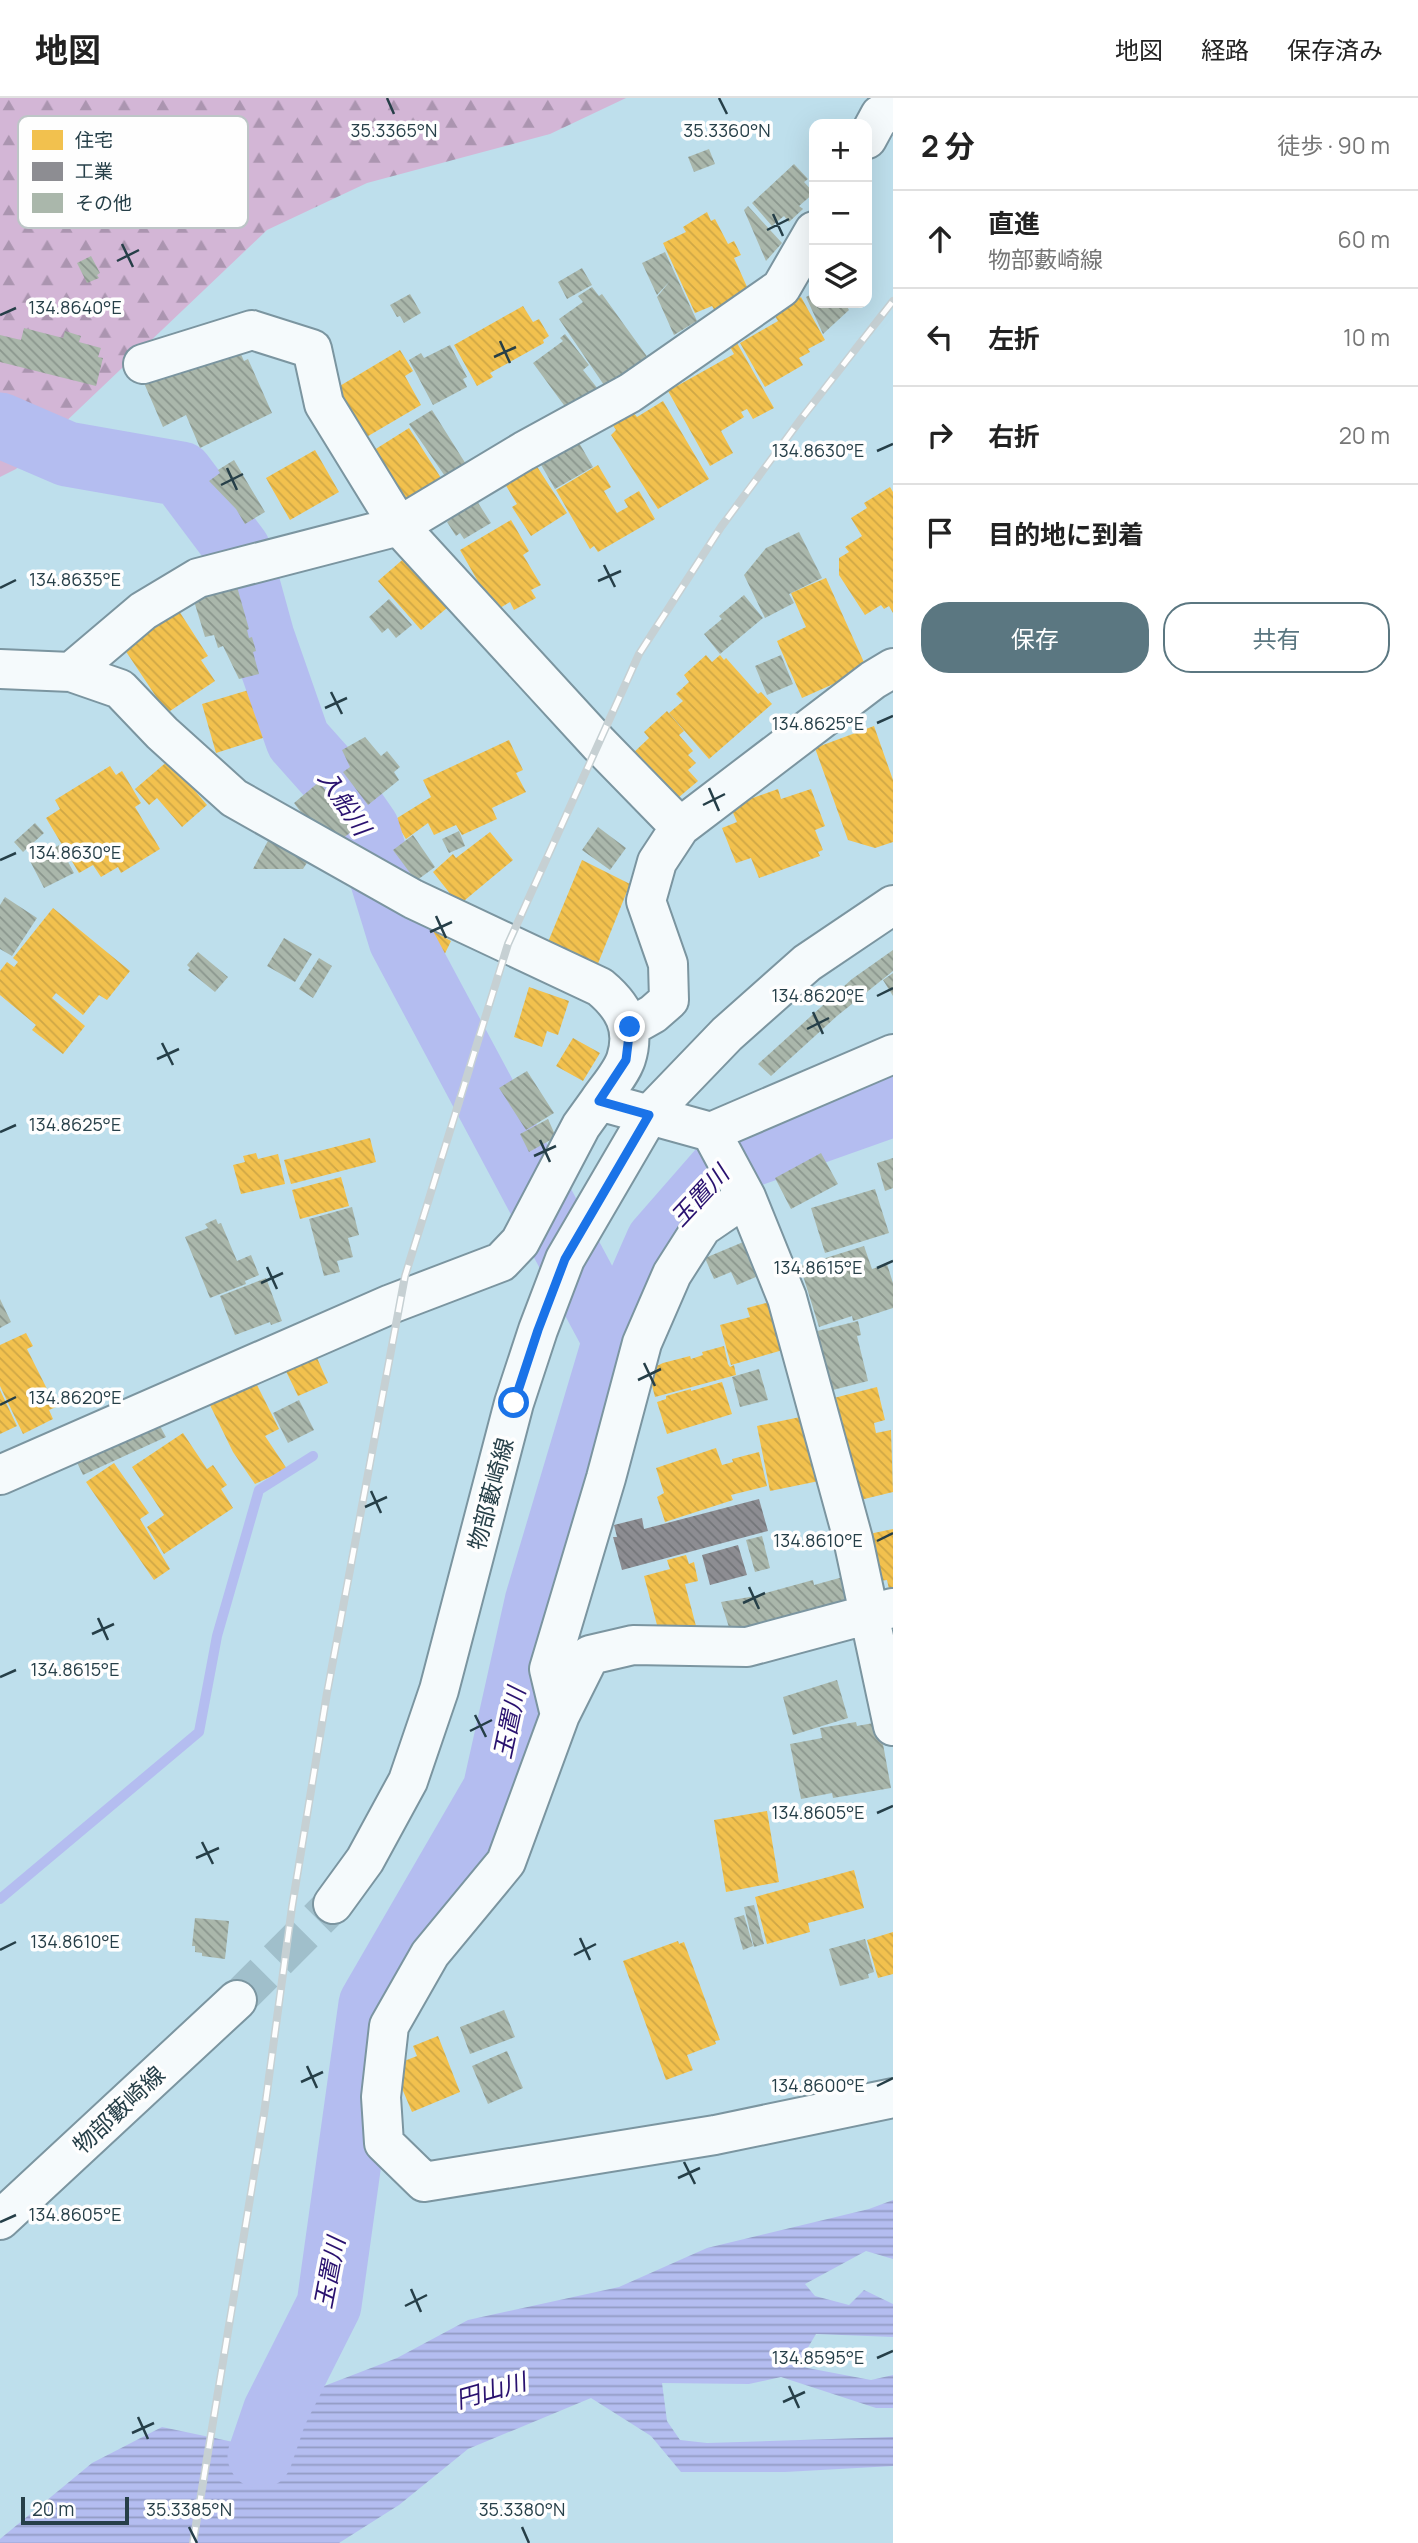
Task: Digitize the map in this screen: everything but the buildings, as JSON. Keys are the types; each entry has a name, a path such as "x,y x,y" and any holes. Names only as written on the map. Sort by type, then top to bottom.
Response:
{"street":[{"path":"872,130 880,116 893,113"},
{"path":"71,672 143,611 198,578 399,526 524,451 630,393 781,288 809,239"},
{"path":"143,364 252,330 312,349 324,404 399,526 599,744 680,827"},
{"path":"0,668 71,672 120,689 162,733 234,798 413,899 600,987 616,1000 630,1027 626,1060 581,1126 520,1242 500,1262 391,1304 0,1475"},
{"path":"630,1027 653,1014 669,1000 668,964 646,901 657,862 680,827 851,696 893,668"},
{"name":"物部藪崎線","path":"333,1904 365,1860 408,1781 439,1690 514,1403 565,1259 649,1115 727,1034 807,963 893,905"},
{"path":"599,1101 711,1132 893,1054"},
{"path":"711,1132 746,1197 787,1298 853,1539 880,1610 893,1726"},
{"path":"560,1716 549,1669 606,1478 642,1343 672,1274 702,1227 746,1197"},
{"path":"880,1610 747,1647 633,1645 590,1656 560,1716 506,1862 430,1954 388,2026 381,2097 384,2143 424,2182 715,2135 893,2098"},
{"name":"物部藪崎線","path":"0,2220 237,2000"}],"green space":[{"path":"0,98 626,98 550,134 367,183 267,230 16,469 0,477"}],"water":[{"name":"円山川","path":"893,2200 893,2259 866,2251 805,2284 815,2296 849,2305 864,2290 893,2304 893,2337 816,2334 797,2366 871,2380 893,2375 893,2408 876,2408 781,2377 749,2384 662,2383 667,2421 680,2440 707,2443 893,2437 893,2466 785,2472 681,2472 651,2436 591,2398 468,2449 399,2505 339,2543 0,2543 0,2539 92,2463 162,2427 238,2443 251,2408 319,2388 397,2358 468,2320 619,2287 707,2248 869,2209"}],"waterway":[{"name":"入船川","path":"0,425 67,454 181,474 238,550 262,637 298,740 331,777 367,829 401,940 615,1340"},
{"name":"玉置川","path":"260,2456 275,2412 329,2305 371,2004 495,1790 537,1602 615,1340 658,1242 727,1163 893,1104"},
{"path":"0,1899 199,1732 217,1636 259,1490 313,1456"}],"tunnel":[{"path":"237,2000 333,1904"}],"railway":[{"path":"193,2543 264,2114 292,1907 327,1693 405,1276 508,944 639,654 721,527 893,301"}],"route":[{"path":"514,1403 565,1259 649,1115 599,1101 626,1060 630,1027"}]}
